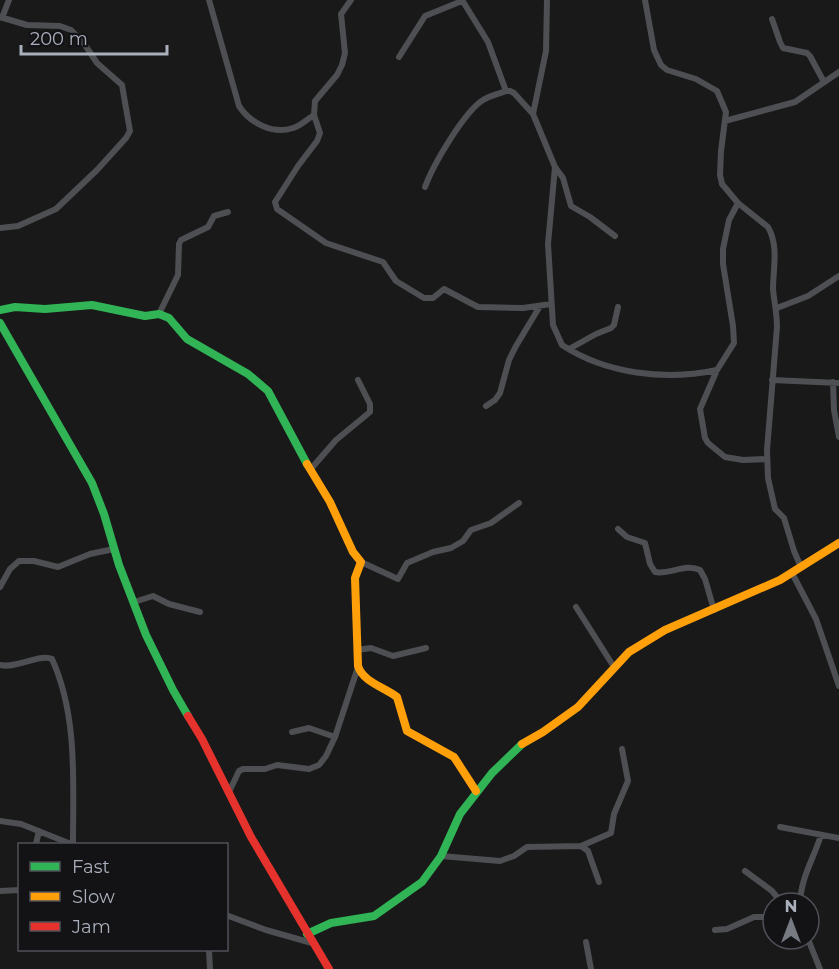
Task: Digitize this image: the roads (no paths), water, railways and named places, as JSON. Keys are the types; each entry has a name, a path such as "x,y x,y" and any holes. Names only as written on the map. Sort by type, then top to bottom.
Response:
{"street":[{"path":"0,228 18,226 56,209 97,170 130,131 122,85 97,63 83,42 71,30 60,26 27,25 1,17 9,0"},
{"path":"209,0 239,106 248,118 268,128 282,130 293,128 314,115"},
{"path":"351,0 341,15 345,35 342,66 315,101 314,115 320,133 317,141 275,202 277,209 326,243 384,262 396,282 424,298 433,298 442,290 446,290 478,307 551,304"},
{"path":"399,57 425,16 462,0 492,49 506,91"},
{"path":"533,114 546,51 547,0"},
{"path":"645,0 654,50 661,65 667,70 696,79 717,91 726,112 720,175 722,184 738,203 771,232 775,257 773,291 777,308 767,459 768,478 775,509 784,518 801,567"},
{"path":"772,19 783,48 807,53 824,82"},
{"path":"725,121 795,102 839,72"},
{"path":"425,187 433,166 456,130 482,100 506,91 514,93 533,114 555,167 563,178 571,206 615,236"},
{"path":"555,167 548,244 551,304 556,334 562,345 597,362 639,373 692,375 717,370"},
{"path":"738,203 727,227 723,264 734,342 717,370 701,404 705,438 708,443 725,457 743,460 767,459"},
{"path":"159,314 178,275 178,244 181,240 208,227 214,216 228,212"},
{"path":"777,308 808,296 839,276"},
{"path":"0,310 15,307 55,308 82,305 110,308 145,316 159,314 170,318 181,333 195,344 259,381 275,401 310,470 330,502 353,552 361,562 398,579 407,563 433,552 451,548 462,541 471,530 491,523 519,503"},
{"path":"486,406 501,393 509,360 540,306"},
{"path":"569,349 611,328 614,325 618,307"},
{"path":"0,322 92,483 114,549 155,656 202,739 245,827 329,969"},
{"path":"310,470 336,440 370,412 370,404 358,380"},
{"path":"772,380 836,383 834,411 839,437"},
{"path":"618,530 627,537 645,543 650,564 655,572 685,568 700,570 714,610"},
{"path":"307,934 331,923 366,918 385,910 422,882 441,856 452,829 476,791 518,746 543,732 578,707 629,652 647,639 792,573 839,543"},
{"path":"0,587 10,569 19,561 34,561 57,567 90,554 114,549"},
{"path":"361,562 355,578 357,651 360,672 370,681 397,697 407,731 454,757 476,791"},
{"path":"792,573 803,591 823,636 839,686"},
{"path":"134,602 153,596 169,604 200,612"},
{"path":"576,607 614,667"},
{"path":"357,651 371,648 393,656 426,648"},
{"path":"0,665 16,666 45,657 52,659 57,670 66,706 73,759 72,843"},
{"path":"229,792 239,771 243,769 265,769 277,765 313,769 319,765 326,756 334,737 358,666"},
{"path":"292,732 309,728 334,737"},
{"path":"441,856 500,861 514,856 527,847 581,846 611,833 614,814 628,781 622,749"},
{"path":"0,821 21,824 69,843"},
{"path":"780,827 839,838"},
{"path":"36,843 39,831"},
{"path":"801,891 803,878 821,835"},
{"path":"581,846 588,851 599,882"},
{"path":"744,871 772,891"},
{"path":"0,891 18,890"},
{"path":"228,916 266,930 312,943"},
{"path":"715,930 726,929 753,917 761,917"},
{"path":"586,942 591,969"},
{"path":"209,951 210,969"},
{"path":"813,951 820,969"}]}
